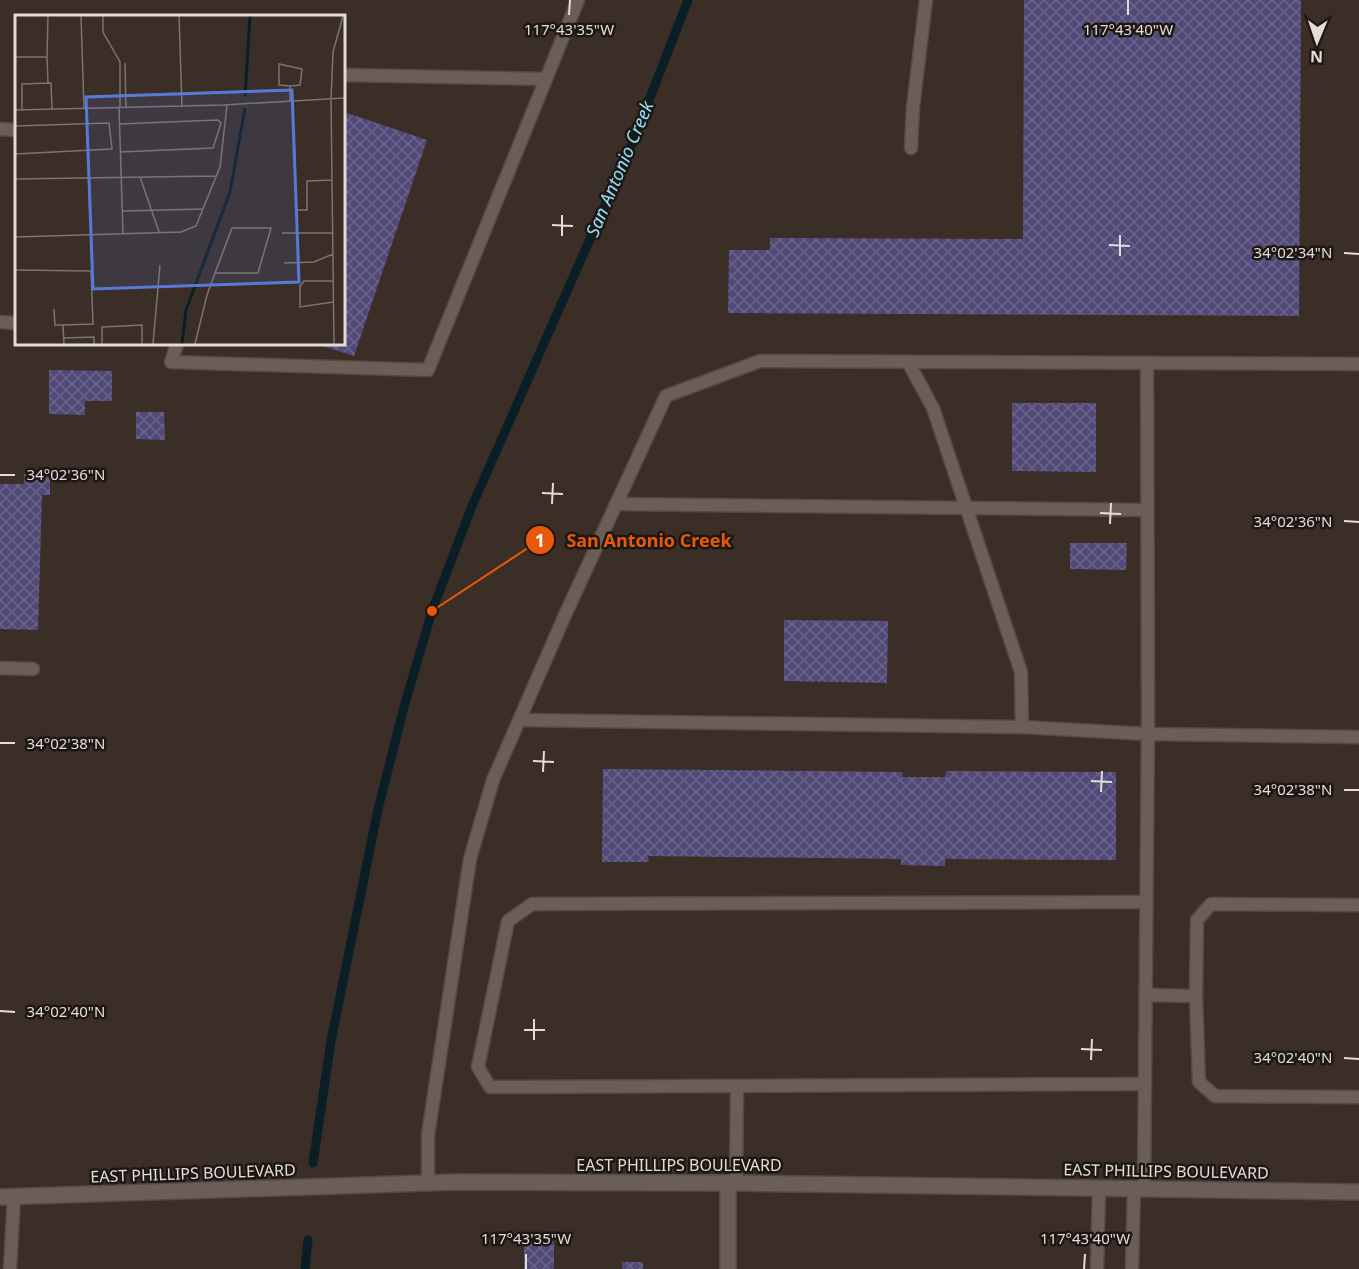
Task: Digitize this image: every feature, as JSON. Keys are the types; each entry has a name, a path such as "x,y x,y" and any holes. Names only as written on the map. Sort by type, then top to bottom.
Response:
{"street":[{"name":"EAST PHILLIPS BOULEVARD","path":"7,1197 428,1184 732,1183 1359,1192"},
{"path":"728,1269 732,1183"}],"lane":[{"path":"177,345 171,362 428,370 578,0"},
{"path":"912,148 913,107 926,0"},
{"path":"345,75 546,80"},
{"path":"0,322 15,323"},
{"path":"428,1184 428,1135 470,859 493,780 666,396 760,361 1359,364"},
{"path":"908,362 933,408 1022,672 1022,727"},
{"path":"1132,1269 1145,1084 1148,734 1147,363"},
{"path":"616,504 1147,510"},
{"path":"0,668 33,669"},
{"path":"520,720 1022,727 1148,734 1359,737"},
{"path":"1145,1084 490,1087 478,1067 508,921 532,904 1146,902"},
{"path":"1359,905 1211,904 1197,921 1196,996 1199,1082 1215,1096 1359,1097"},
{"path":"1145,996 1196,996"},
{"path":"732,1183 737,1086"},
{"path":"1097,1269 1099,1189"},
{"path":"7,1197 10,1269"}],"building":[{"path":"1024,0 1301,0 1299,316 728,313 729,250 770,250 770,238 1023,239"},
{"path":"345,112 427,140 354,356 320,345 345,345"},
{"path":"49,370 112,371 112,401 85,401 85,415 49,414"},
{"path":"1012,403 1096,403 1096,472 1012,471"},
{"path":"136,412 164,412 165,440 136,439"},
{"path":"24,474 50,475 50,495 42,495 38,630 0,629 0,484 24,484"},
{"path":"1070,543 1127,543 1126,570 1070,569"},
{"path":"784,620 888,621 887,683 784,681"},
{"path":"603,769 903,772 902,777 945,777 946,771 1116,772 1116,860 945,859 945,866 901,865 901,859 648,856 649,862 602,862"},
{"path":"524,1241 554,1241 554,1269 524,1269"},
{"path":"622,1262 643,1262 643,1269 622,1269"}],"waterway":[{"name":"San Antonio Creek","path":"313,1163 331,1041 378,809 432,611 472,506 632,144 688,0"},
{"name":"San Antonio Creek","path":"305,1269 308,1240"}],"place":[{"name":"San Antonio Creek","path":"432,611"}]}
